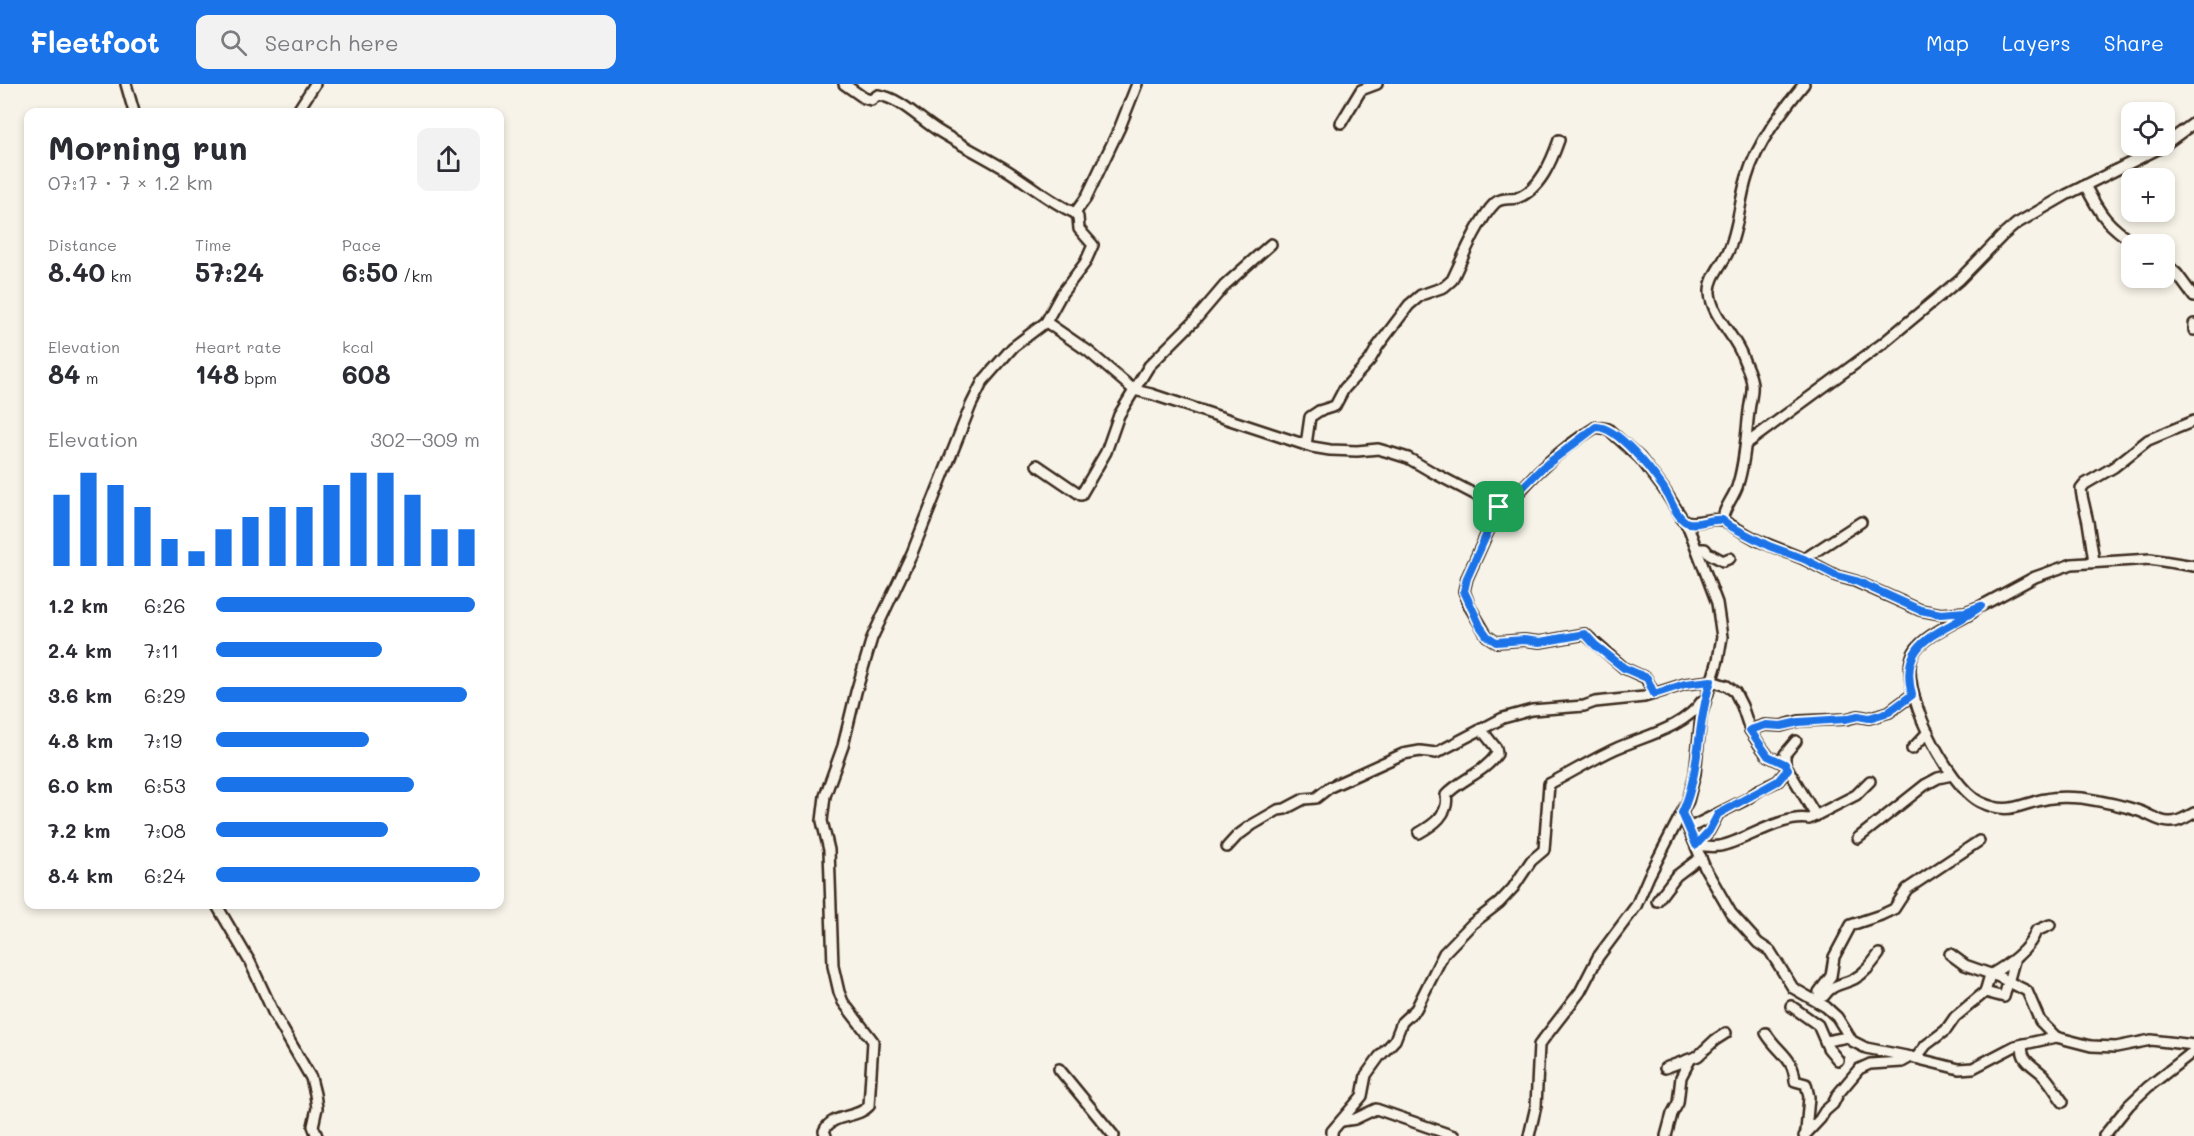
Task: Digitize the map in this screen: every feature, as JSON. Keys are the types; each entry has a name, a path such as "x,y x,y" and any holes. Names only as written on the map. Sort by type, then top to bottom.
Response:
{"street":[{"path":"126,84 133,108"},
{"path":"300,108 315,84"},
{"path":"826,1136 824,1131 828,1124 862,1112 868,1106 874,1050 871,1037 841,998 833,966 829,850 822,821 825,796 843,746 855,692 873,638 916,543 971,405 983,381 1013,347 1046,322 1062,293 1085,263 1093,245 1079,229 1078,217 1075,213 937,130 900,103 878,95 871,100 864,98 844,84"},
{"path":"1075,213 1086,198 1120,127 1137,84"},
{"path":"1341,123 1361,90 1377,84"},
{"path":"1722,520 1725,507 1732,499 1738,483 1746,444 1752,382 1743,356 1716,311 1710,296 1710,288 1733,238 1746,178 1752,164 1772,128 1804,84"},
{"path":"2175,137 2194,123"},
{"path":"1306,445 1310,417 1319,411 1335,406 1344,389 1370,360 1409,305 1421,295 1444,287 1452,280 1485,217 1501,199 1516,198 1535,186 1559,140"},
{"path":"1746,444 1882,344 1959,280 2016,224 2142,156"},
{"path":"2085,185 2100,213 2110,226 2122,234"},
{"path":"1037,465 1081,495 1106,452 1119,416 1149,366 1196,319 1225,285 1271,244"},
{"path":"2175,271 2194,297"},
{"path":"1046,322 1088,351 1134,390 1151,393 1306,445 1357,452 1378,449 1408,458 1499,507"},
{"path":"2194,324 2194,330"},
{"path":"2094,561 2081,489 2148,440 2194,421"},
{"path":"1533,1134 1539,1045 1580,992 1598,957 1636,906 1682,813 1692,788 1706,696 1721,649 1722,626 1715,595 1689,529 1663,488 1640,458 1608,429 1596,427 1542,468 1518,492 1514,500 1499,507 1467,578 1464,591 1470,607 1487,636 1496,642 1524,640 1540,642 1585,634 1624,668 1647,678 1654,694"},
{"path":"1682,520 1690,523 1722,520 1757,540 1920,610 1941,614 1965,612 1981,606"},
{"path":"1804,559 1861,522"},
{"path":"1698,549 1706,549 1708,553 1723,561 1730,558"},
{"path":"2194,566 2150,559 2094,561 2072,564 2049,571 2021,583 1918,646 1909,668 1912,695 1928,732 1952,775 1977,801 2007,809 2016,809 2044,799 2081,798 2132,808 2166,822 2178,821 2194,813"},
{"path":"1227,847 1252,825 1278,810 1285,809 1304,799 1316,798 1330,787 1403,754 1420,751 1436,753 1503,718 1532,710 1584,706 1595,702 1644,697 1685,684 1711,681 1727,686 1735,692 1750,730 1768,756 1786,767"},
{"path":"1750,730 1766,725 1781,726 1858,716 1869,718 1889,712 1912,695"},
{"path":"1332,1136 1332,1131 1362,1096 1366,1076 1378,1056 1395,1040 1402,1022 1416,1009 1444,952 1472,924 1499,903 1513,888 1531,861 1544,850 1549,784 1613,750 1673,725 1695,712 1706,696"},
{"path":"1419,833 1443,813 1447,806 1446,795 1474,776 1497,754 1496,748 1481,729"},
{"path":"1912,749 1928,732"},
{"path":"1796,741 1785,754 1786,767 1816,816"},
{"path":"1689,828 1778,781 1786,767"},
{"path":"1858,838 1925,785 1938,778 1952,775"},
{"path":"1696,845 1719,846 1800,817 1809,819 1856,795 1870,781"},
{"path":"1682,813 1701,857 1731,913 1758,943 1770,951 1793,988 1837,1017 1848,1037 1858,1044 1876,1051 1913,1057 1959,1069 1973,1068 2023,1044 2052,1034"},
{"path":"1696,845 1709,831 1718,814"},
{"path":"1819,1003 1819,992 1831,976 1834,957 1851,925 1894,909 1907,889 1979,841"},
{"path":"1657,901 1676,876 1701,857"},
{"path":"219,909 250,962 274,1014 311,1078 316,1101 313,1126 317,1136"},
{"path":"1805,1134 1833,1104 1838,1094 1859,1069 1870,1064 1902,1062 1913,1057 1946,1030 1955,1017 1985,992 1990,975 2014,961 2034,938 2036,932 2050,925"},
{"path":"1819,1003 1829,989 1869,970 1879,954"},
{"path":"1950,954 1965,965 2027,991 2040,1021 2052,1034 2079,1044 2105,1047 2151,1040 2194,1045"},
{"path":"1985,992 2004,997 2014,961"},
{"path":"1791,1006 1818,1025 1828,1048 1838,1060"},
{"path":"1666,1136 1672,1114 1678,1103 1681,1077 1690,1060 1726,1033"},
{"path":"1766,1033 1772,1044 1780,1049 1794,1068 1795,1081 1806,1084 1809,1097 1805,1134"},
{"path":"1826,1041 1848,1037"},
{"path":"2023,1044 2021,1051 2023,1057 2046,1077 2063,1102"},
{"path":"2104,1136 2129,1105 2148,1087 2194,1051"},
{"path":"1665,1068 1690,1060"},
{"path":"1059,1069 1114,1136"},
{"path":"1342,1121 1355,1119 1376,1109 1454,1136"}],"route":[{"path":"1596,427 1600,427 1608,429 1640,458 1663,488 1682,520 1690,523 1722,520 1769,546 1920,610 1941,614 1965,612 1981,606 1918,646 1913,653 1909,668 1912,695 1889,712 1869,718 1858,716 1781,726 1766,725 1750,730 1768,756 1785,764 1788,769 1778,781 1718,814 1714,824 1696,845 1682,813 1692,788 1701,716 1711,681 1685,684 1654,694 1647,678 1624,668 1585,634 1540,642 1508,640 1496,642 1487,636 1470,607 1464,591 1467,578 1499,507 1514,500 1518,492 1542,468 1571,444 1596,427"}]}
